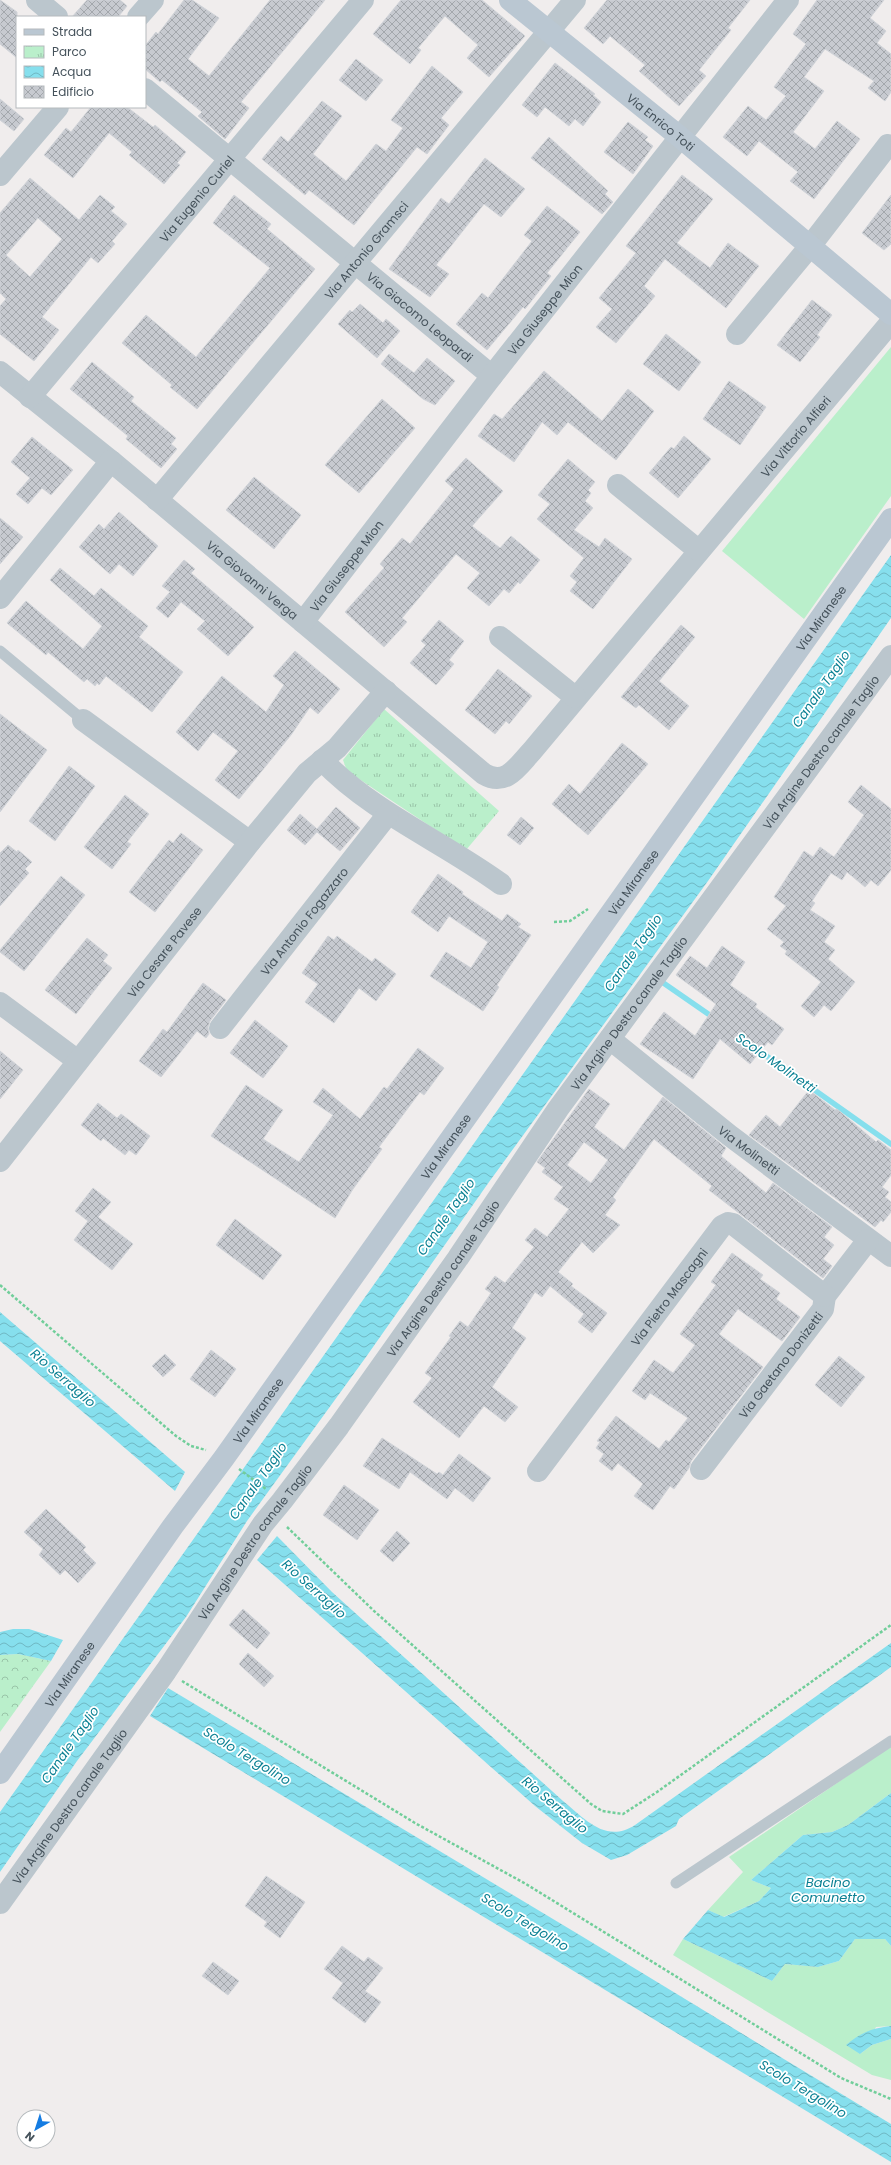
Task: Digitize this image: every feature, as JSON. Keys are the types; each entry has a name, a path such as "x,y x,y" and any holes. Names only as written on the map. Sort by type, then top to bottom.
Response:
{"main road":[{"name":"Via Enrico Toti","path":"510,0 680,137 811,245 891,314"},
{"name":"Via Miranese","path":"0,1773 173,1526 229,1462 891,519"}],"street":[{"path":"37,0 56,16"},
{"path":"139,16 153,0"},
{"name":"Via Eugenio Curiel","path":"30,397 363,0"},
{"name":"Via Antonio Gramsci","path":"156,500 575,0"},
{"name":"Via Giuseppe Mion","path":"304,622 492,376 788,0"},
{"name":"Via Giacomo Leopardi","path":"146,90 492,376"},
{"path":"0,175 57,108"},
{"path":"737,334 811,245 888,145"},
{"name":"Via Vittorio Alfieri","path":"506,776 513,772 532,751 575,697 698,550 891,322"},
{"name":"Via Giovanni Verga","path":"0,372 111,461 484,774 492,779 506,776"},
{"path":"0,598 111,461"},
{"path":"618,485 698,550"},
{"path":"500,637 575,697"},
{"name":"Via Argine Destro canale Taglio","path":"0,1903 166,1671 202,1618 255,1534 339,1426 500,1196 558,1109 890,660"},
{"name":"Via Cesare Pavese","path":"0,1161 250,842 307,773 337,748 386,691"},
{"path":"83,720 250,842"},
{"path":"322,760 340,779 388,814 482,870 501,884"},
{"name":"Via Antonio Fogazzaro","path":"220,1028 388,814"},
{"path":"0,1004 78,1062"},
{"name":"Via Molinetti","path":"610,1039 730,1135 891,1256"},
{"name":"Via Pietro Mascagni","path":"538,1471 722,1226 728,1223 733,1224 825,1296"},
{"name":"Via Gaetano Donizetti","path":"701,1469 824,1309 825,1296 868,1240"}],"lane":[{"path":"0,651 83,720"},
{"path":"676,1883 891,1741"}],"path":[{"path":"554,922 570,921 588,908"},
{"path":"0,1285 176,1436 191,1446 215,1453 269,1491"},
{"path":"272,1513 373,1610 542,1762 591,1804 602,1811 612,1814 623,1814 657,1792 891,1625"},
{"path":"166,1671 415,1823 526,1884 841,2078 891,2099"}],"green space":[{"path":"891,347 891,496 804,619 722,551"},
{"path":"384,709 499,811 466,850 347,771 343,760"},
{"path":"18,1654 51,1661 0,1732 0,1655"},
{"path":"891,1746 891,1793 848,1825 832,1832 803,1835 751,1880 771,1888 759,1901 723,1917 708,1910 743,1872 729,1857"},
{"path":"683,1939 772,1981 785,1964 818,1967 839,1961 855,1939 885,1939 891,1946 891,2026 876,2027 860,2054 872,2045 891,2039 891,2080 872,2075 673,1955"}],"water":[{"name":"Canale Taglio","path":"891,555 891,618 708,881 489,1182 366,1357 247,1521 186,1617 77,1761 0,1872 0,1812"},
{"name":"Rio Serraglio","path":"0,1312 185,1472 175,1491 0,1341"},
{"name":"Rio Serraglio","path":"277,1536 332,1592 563,1801 588,1822 605,1831 615,1832 635,1825 891,1643 891,1667 679,1819 676,1826 627,1855 611,1860 582,1843 535,1806 257,1560"},
{"path":"13,1629 29,1629 63,1640 51,1661 18,1654 0,1655 0,1632"},
{"name":"Scolo Tergolino","path":"168,1688 891,2124 891,2162 150,1716"},
{"name":"Bacino Comunetto","path":"891,1793 891,1946 885,1939 855,1939 839,1961 818,1967 785,1964 772,1981 683,1939 708,1910 724,1917 759,1901 771,1888 751,1880 803,1835 832,1832 848,1825"},
{"path":"891,2026 891,2039 872,2045 860,2054 846,2045 856,2037 867,2032 878,2028"}],"building":[{"path":"0,0 17,12 16,57 0,44"},
{"path":"87,0 120,0 127,6 119,16 73,16"},
{"path":"184,0 192,0 219,18 188,59 209,76 270,0 325,0 241,102 249,108 225,139 198,116 202,112 162,80 160,82 146,70 146,45 156,32 158,34"},
{"path":"401,0 482,0 525,36 489,77 467,58 478,45 445,16 418,48 421,50 410,64 373,34"},
{"path":"607,0 750,0 728,28 731,30 699,70 706,76 679,106 639,71 645,65 610,36 603,44 584,28"},
{"path":"817,0 884,0 870,18 886,31 877,43 891,54 891,92 885,101 868,88 874,81 825,49 804,77 824,91 793,132 815,149 837,121 860,139 814,199 790,181 798,172 759,141 747,156 723,137 748,106 766,120 786,96 774,87 806,44 793,34"},
{"path":"356,59 383,80 366,101 339,80"},
{"path":"555,63 595,94 593,95 601,102 583,126 575,119 569,126 545,107 537,117 522,105"},
{"path":"432,66 463,92 441,118 449,125 427,154 417,147 354,225 309,190 305,195 262,159 281,136 288,142 322,101 342,116 313,154 346,181 376,144 386,151 403,128 391,120"},
{"path":"0,99 24,119 14,131 0,120"},
{"path":"90,108 128,108 153,127 155,125 186,152 177,163 180,165 164,184 129,155 132,152 109,133 73,178 44,155 66,128 71,132"},
{"path":"628,122 648,137 645,140 653,146 633,174 604,152"},
{"path":"549,137 608,191 605,194 613,202 602,214 531,158"},
{"path":"485,158 525,189 501,217 484,204 436,265 449,274 430,297 389,269 441,198 449,204"},
{"path":"682,175 713,199 677,243 710,268 728,243 759,266 726,308 665,259 644,286 655,296 616,343 596,327 612,309 599,298 636,253 626,246"},
{"path":"30,178 79,220 100,195 115,207 111,211 127,224 112,241 115,244 98,263 91,257 42,317 59,330 34,361 0,334 0,306 6,299 0,293 0,213","holes":["38,218 62,239 30,277 6,255"]},
{"path":"234,195 271,224 267,229 315,269 197,409 170,387 172,385 122,343 146,315 196,357 270,268 213,223"},
{"path":"891,195 891,244 884,250 862,233"},
{"path":"547,206 580,232 547,273 551,276 525,309 523,307 487,350 456,324 482,293 488,298 532,241 524,235"},
{"path":"812,300 832,315 817,335 820,337 800,362 777,345"},
{"path":"360,304 383,323 386,319 400,331 377,358 338,324 350,310 352,312"},
{"path":"666,334 701,362 679,391 643,364"},
{"path":"389,354 414,373 427,358 455,381 435,405 423,399 381,364"},
{"path":"92,362 134,397 131,401 176,438 171,444 177,449 161,468 126,439 128,436 70,389"},
{"path":"544,371 602,421 628,389 654,411 616,460 568,422 557,435 542,422 514,462 478,436 494,414 502,419"},
{"path":"729,381 766,407 740,445 703,419"},
{"path":"382,399 415,428 359,493 325,465"},
{"path":"684,436 711,459 678,498 649,473 671,447 674,449"},
{"path":"32,437 73,470 51,495 42,488 28,504 16,494 30,478 11,462"},
{"path":"466,458 503,491 472,526 500,548 511,536 540,560 520,584 518,582 509,593 504,589 489,606 467,588 480,573 456,554 402,618 407,622 384,647 345,612 384,568 380,564 402,538 410,544 454,489 445,481"},
{"path":"568,459 595,482 588,490 591,493 585,501 593,508 574,530 599,547 605,538 632,559 593,609 570,591 577,582 570,576 584,558 537,519 550,504 538,495"},
{"path":"254,477 301,515 274,549 226,510"},
{"path":"119,512 158,546 133,576 119,564 110,574 79,547 99,524 104,529"},
{"path":"0,518 23,537 0,564"},
{"path":"184,560 195,569 191,573 254,627 228,656 197,629 205,621 181,602 168,618 156,608 170,592 162,586"},
{"path":"60,568 94,596 101,588 148,626 139,637 183,672 152,712 106,676 99,685 97,683 95,686 87,679 84,682 48,652 46,655 7,623 26,601 83,649 102,626 50,580"},
{"path":"439,620 464,641 449,660 454,664 436,685 410,663 426,645 421,641"},
{"path":"681,625 695,637 659,681 689,706 669,730 639,705 636,708 621,697"},
{"path":"295,651 340,689 318,714 310,707 291,735 239,799 215,780 238,751 213,732 198,751 176,732 222,676 266,712 284,685 273,676"},
{"path":"498,669 532,696 509,724 506,721 495,734 465,710"},
{"path":"0,714 47,750 0,812"},
{"path":"622,743 648,764 588,835 552,804 569,784 580,794"},
{"path":"69,766 95,786 55,841 29,821"},
{"path":"861,785 891,809 891,870 878,886 871,880 865,887 847,872 842,880 831,873 812,901 815,903 810,910 835,926 824,942 835,950 828,959 855,982 831,1011 824,1005 814,1017 801,1006 821,982 785,954 787,951 780,946 784,942 767,929 786,906 774,897 804,851 813,857 820,847 834,857 864,815 848,802"},
{"path":"125,795 149,814 127,842 131,844 112,869 84,847"},
{"path":"336,807 360,828 340,851 317,832 305,845 287,830 300,814 317,829"},
{"path":"521,817 534,828 520,845 507,835"},
{"path":"181,833 203,850 155,912 129,892 169,840 173,843"},
{"path":"8,845 17,852 18,850 32,862 25,869 29,873 0,906 0,853"},
{"path":"438,874 463,892 462,894 502,921 507,914 521,924 518,927 531,935 497,985 499,987 483,1011 430,976 446,952 471,968 488,942 449,916 438,932 411,912"},
{"path":"61,876 85,895 24,971 0,952 0,950"},
{"path":"328,936 334,940 337,936 372,962 375,958 396,974 376,1001 359,988 334,1023 305,1002 318,984 302,973"},
{"path":"87,938 108,955 103,961 112,968 76,1014 45,990"},
{"path":"722,946 745,962 730,985 757,1004 755,1007 784,1029 772,1045 768,1042 750,1064 720,1039 693,1079 640,1044 664,1012 695,1036 716,1004 676,975 690,956 707,968"},
{"path":"203,983 226,1000 210,1021 208,1027 209,1034 206,1038 197,1031 161,1077 139,1061 163,1029 167,1032"},
{"path":"255,1020 288,1046 263,1078 230,1053"},
{"path":"418,1048 444,1068 424,1095 420,1092 379,1147 382,1149 353,1189 335,1218 211,1136 246,1085 283,1110 263,1139 299,1162 333,1115 313,1102 323,1088 360,1119 384,1087 387,1089"},
{"path":"0,1051 23,1070 0,1099"},
{"path":"589,1089 610,1104 594,1127 624,1150 663,1097 726,1148 721,1156 766,1193 773,1183 832,1227 824,1237 834,1245 823,1259 832,1266 823,1278 709,1190 712,1186 654,1139 613,1197 616,1200 605,1215 620,1225 593,1253 582,1242 558,1272 573,1284 571,1286 607,1313 592,1333 578,1322 584,1314 550,1286 542,1297 535,1292 512,1328 526,1338 492,1387 518,1407 505,1422 484,1406 459,1438 413,1402 432,1378 425,1373 451,1337 449,1336 460,1321 468,1327 491,1293 485,1289 495,1276 505,1283 534,1247 525,1240 535,1228 547,1237 569,1209 554,1199 563,1187 542,1172 545,1168 537,1162","holes":["584,1142 608,1160 591,1183 567,1165"]},
{"path":"809,1090 835,1110 837,1109 876,1142 878,1140 891,1150 891,1175 882,1187 889,1192 885,1197 891,1202 891,1212 883,1222 881,1220 875,1227 749,1135 766,1115 780,1127"},
{"path":"98,1103 117,1118 121,1114 150,1136 136,1155 129,1150 125,1155 103,1138 101,1141 81,1125"},
{"path":"93,1188 111,1202 98,1217 133,1244 112,1270 74,1240 88,1221 75,1211"},
{"path":"235,1219 282,1255 263,1280 216,1245"},
{"path":"732,1253 763,1275 760,1279 780,1293 776,1299 800,1317 782,1341 738,1309 719,1334 763,1367 691,1461 689,1468 674,1489 670,1486 653,1510 634,1496 643,1484 618,1463 612,1471 599,1461 604,1454 596,1448 600,1442 597,1441 616,1416 659,1449 666,1440 669,1442 688,1418 650,1393 645,1400 632,1391 654,1360 673,1373 695,1345 680,1334 716,1285 711,1282"},
{"path":"211,1350 236,1369 215,1397 190,1379"},
{"path":"165,1354 176,1365 163,1377 152,1366"},
{"path":"839,1356 865,1377 841,1407 815,1385"},
{"path":"382,1438 437,1474 439,1472 443,1475 459,1454 491,1478 473,1502 455,1488 447,1499 410,1472 399,1489 363,1466"},
{"path":"344,1485 379,1510 357,1540 323,1515"},
{"path":"46,1509 86,1547 83,1550 96,1563 78,1583 65,1570 60,1575 39,1555 43,1549 24,1532"},
{"path":"397,1531 410,1543 393,1562 380,1551"},
{"path":"243,1609 270,1633 257,1649 229,1625"},
{"path":"248,1653 274,1676 264,1687 239,1664"},
{"path":"266,1876 305,1902 280,1938 264,1926 267,1922 245,1906"},
{"path":"342,1946 364,1962 368,1957 383,1968 365,1991 381,2002 365,2023 332,1998 343,1983 324,1969"},
{"path":"213,1962 239,1981 228,1995 202,1976"}],"waterway":[{"name":"Scolo Molinetti","path":"662,982 714,1018"},
{"name":"Scolo Molinetti","path":"755,1048 891,1144"}]}
